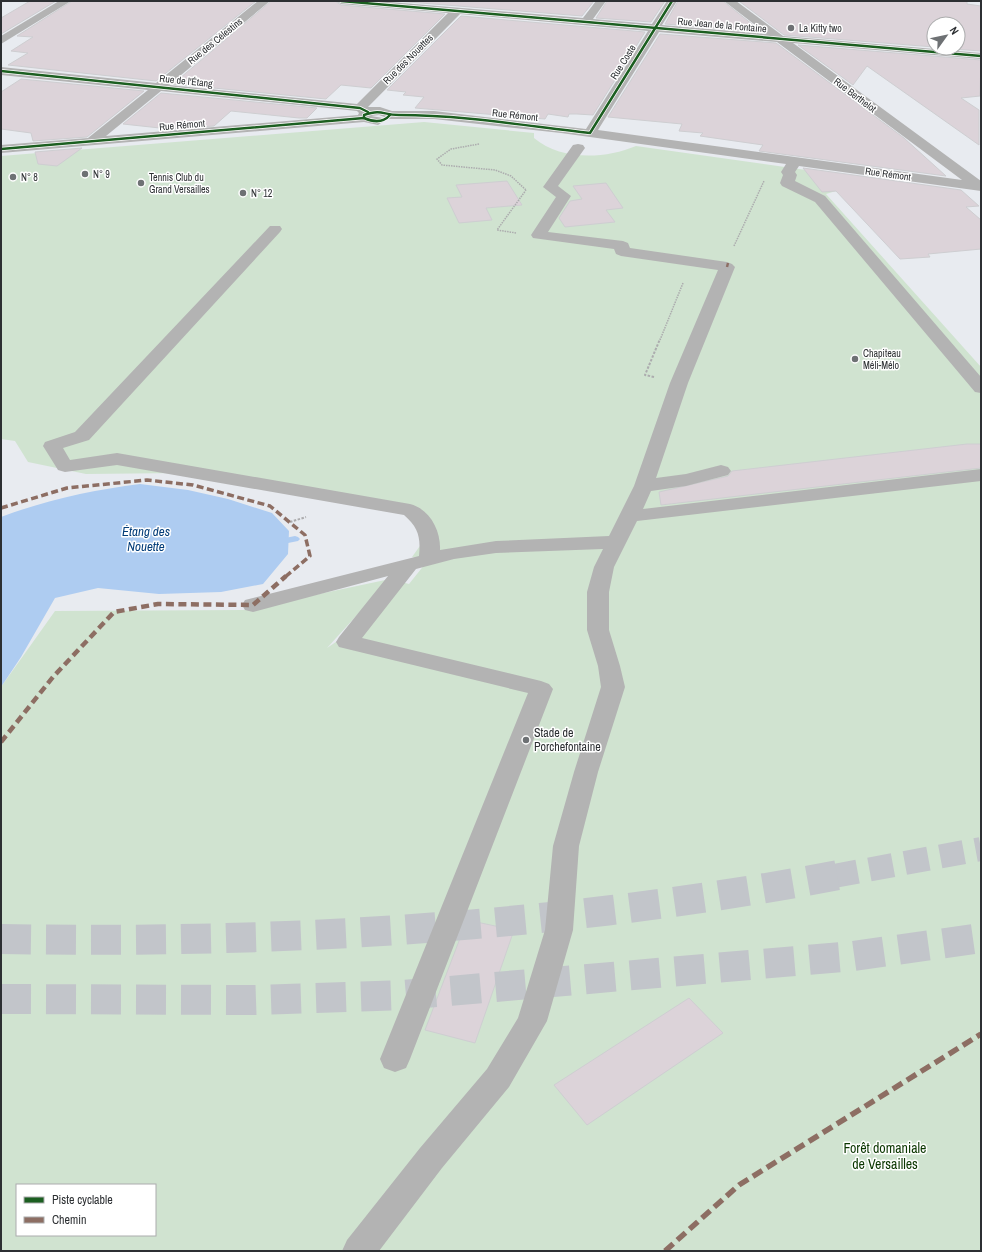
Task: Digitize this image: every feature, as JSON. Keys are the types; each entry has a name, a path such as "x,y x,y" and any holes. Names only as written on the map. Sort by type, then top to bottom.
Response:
{"street":[{"path":"1,41 66,1"},
{"name":"Rue des Célestins","path":"91,142 265,1"},
{"name":"Rue Jean de la Fontaine","path":"341,1 981,56"},
{"path":"586,22 601,1"},
{"name":"Rue Coste","path":"590,133 672,1"},
{"name":"Rue Berthelot","path":"729,1 981,187"},
{"name":"Rue des Nouettes","path":"364,113 457,11"},
{"name":"Rue de l'Étang","path":"1,71 159,87 364,113"},
{"name":"Rue Rémont","path":"1,149 91,142 364,113 370,120 387,119 390,115 434,115 576,143 590,133 613,135 981,187"},
{"path":"359,1251 431,1158 498,1078 532,1021 559,930 566,846 586,772 613,687 609,666 598,630 598,592 604,567 644,486 679,383 727,267 621,252 623,246 538,235 564,196 550,187 576,143 608,143 613,135"},
{"path":"795,161 788,172 790,175 787,183 820,198 981,388"},
{"path":"275,229 82,436 52,446 65,466 118,459 410,510 424,522 431,539 419,561 347,642 541,689 395,1059"},
{"path":"644,486 686,480 721,471"},
{"path":"630,516 981,475"},
{"path":"253,605 419,561 496,547 617,542"}],"path":[{"path":"481,143 452,148 437,159 442,166 495,170 511,176 526,190"},
{"path":"732,252 765,177"},
{"path":"538,235 497,230 526,190 550,187"},
{"path":"645,375 692,261"}],"green space":[{"name":"Stade de Porchefontaine","path":"424,122 534,133 534,138 557,151 584,156 611,153 636,146 820,172 836,191 826,194 981,367 981,1251 1,1251 1,687 55,611 243,610 390,579 409,584 425,564 431,561 412,557 422,543 421,532 403,513 182,473 86,474 28,462 15,441 1,439 1,156","holes":["386,583 352,631 327,648"]}],"water":[{"name":"Étang des Nouette","path":"140,484 188,490 228,499 272,513 289,531 288,554 263,584 221,592 159,594 98,588 55,598 21,657 1,687 1,517 70,496"}],"building":[{"path":"30,1 56,1 1,34 1,18"},
{"path":"72,1 256,1 156,81 8,65 28,53 11,51 33,37 17,36"},
{"path":"271,1 335,1 341,5 445,14 371,88 341,85 326,99 173,84"},
{"path":"396,1 594,1 582,16"},
{"path":"607,1 665,1 651,22 596,18"},
{"path":"678,1 723,1 762,32 665,24"},
{"path":"739,1 967,1 967,4 981,6 981,51 966,50 966,16 926,16 926,46 784,35"},
{"path":"461,16 645,32 593,115 569,114 568,117 548,114 545,119 415,108 424,97 403,95 406,92 387,90"},
{"path":"660,34 776,43 904,138 946,176 759,151 763,145 700,136 703,133 679,131 682,124 608,117"},
{"path":"798,45 981,60 980,96 961,98 979,110 979,145 867,66 853,85"},
{"path":"21,79 144,91 87,137 33,141 31,133 1,129 1,92"},
{"path":"161,93 317,108 307,118 231,111 214,126 169,129 123,124"},
{"path":"82,148 57,166 38,164 35,152"},
{"path":"803,168 961,190 979,206 966,207 981,220 981,249 928,254 930,257 900,259 836,191 822,192"},
{"path":"507,181 522,205 486,208 492,220 459,223 447,198 462,197 456,185"},
{"path":"606,183 623,208 606,210 615,222 565,227 559,218 570,201 582,199 573,186"},
{"path":"967,444 981,444 981,468 661,505 659,492 728,476 732,471"},
{"path":"467,920 514,930 475,1043 425,1030"},
{"path":"689,998 723,1033 587,1125 554,1085"}],"waterway":[{"path":"288,540 295,539"}],"tunnel":[{"path":"834,876 981,849"},
{"path":"1,939 106,940 211,938 316,935 422,928 631,908 735,893 839,875"},
{"path":"1,999 254,1000 403,995 853,956 981,938"}],"marked path":[{"path":"727,267 728,263"},
{"path":"1,508 67,488 147,480 193,485 270,506 305,535 310,556 253,605 158,604 114,612 53,677 1,742"},
{"path":"665,1251 739,1185 981,1034"}],"cycle path":[{"path":"341,1 981,56"},
{"path":"364,118 364,115 377,111 385,112 390,115 434,115 590,133 672,1"},
{"path":"1,71 360,108 368,112"},
{"path":"1,149 364,118 382,121 390,115"}],"place":[{"name":"La Kitty two","path":"791,28"},
{"name":"N° 9","path":"85,174"},
{"name":"N° 8","path":"13,177"},
{"name":"Tennis Club du Grand Versailles","path":"141,183"},
{"name":"N° 12","path":"243,193"},
{"name":"Chapiteau Méli-Mélo","path":"855,359"},
{"name":"Stade de Porchefontaine","path":"526,740"}],"park label":[{"name":"Forêt domaniale de Versailles","path":"885,1156"}]}
